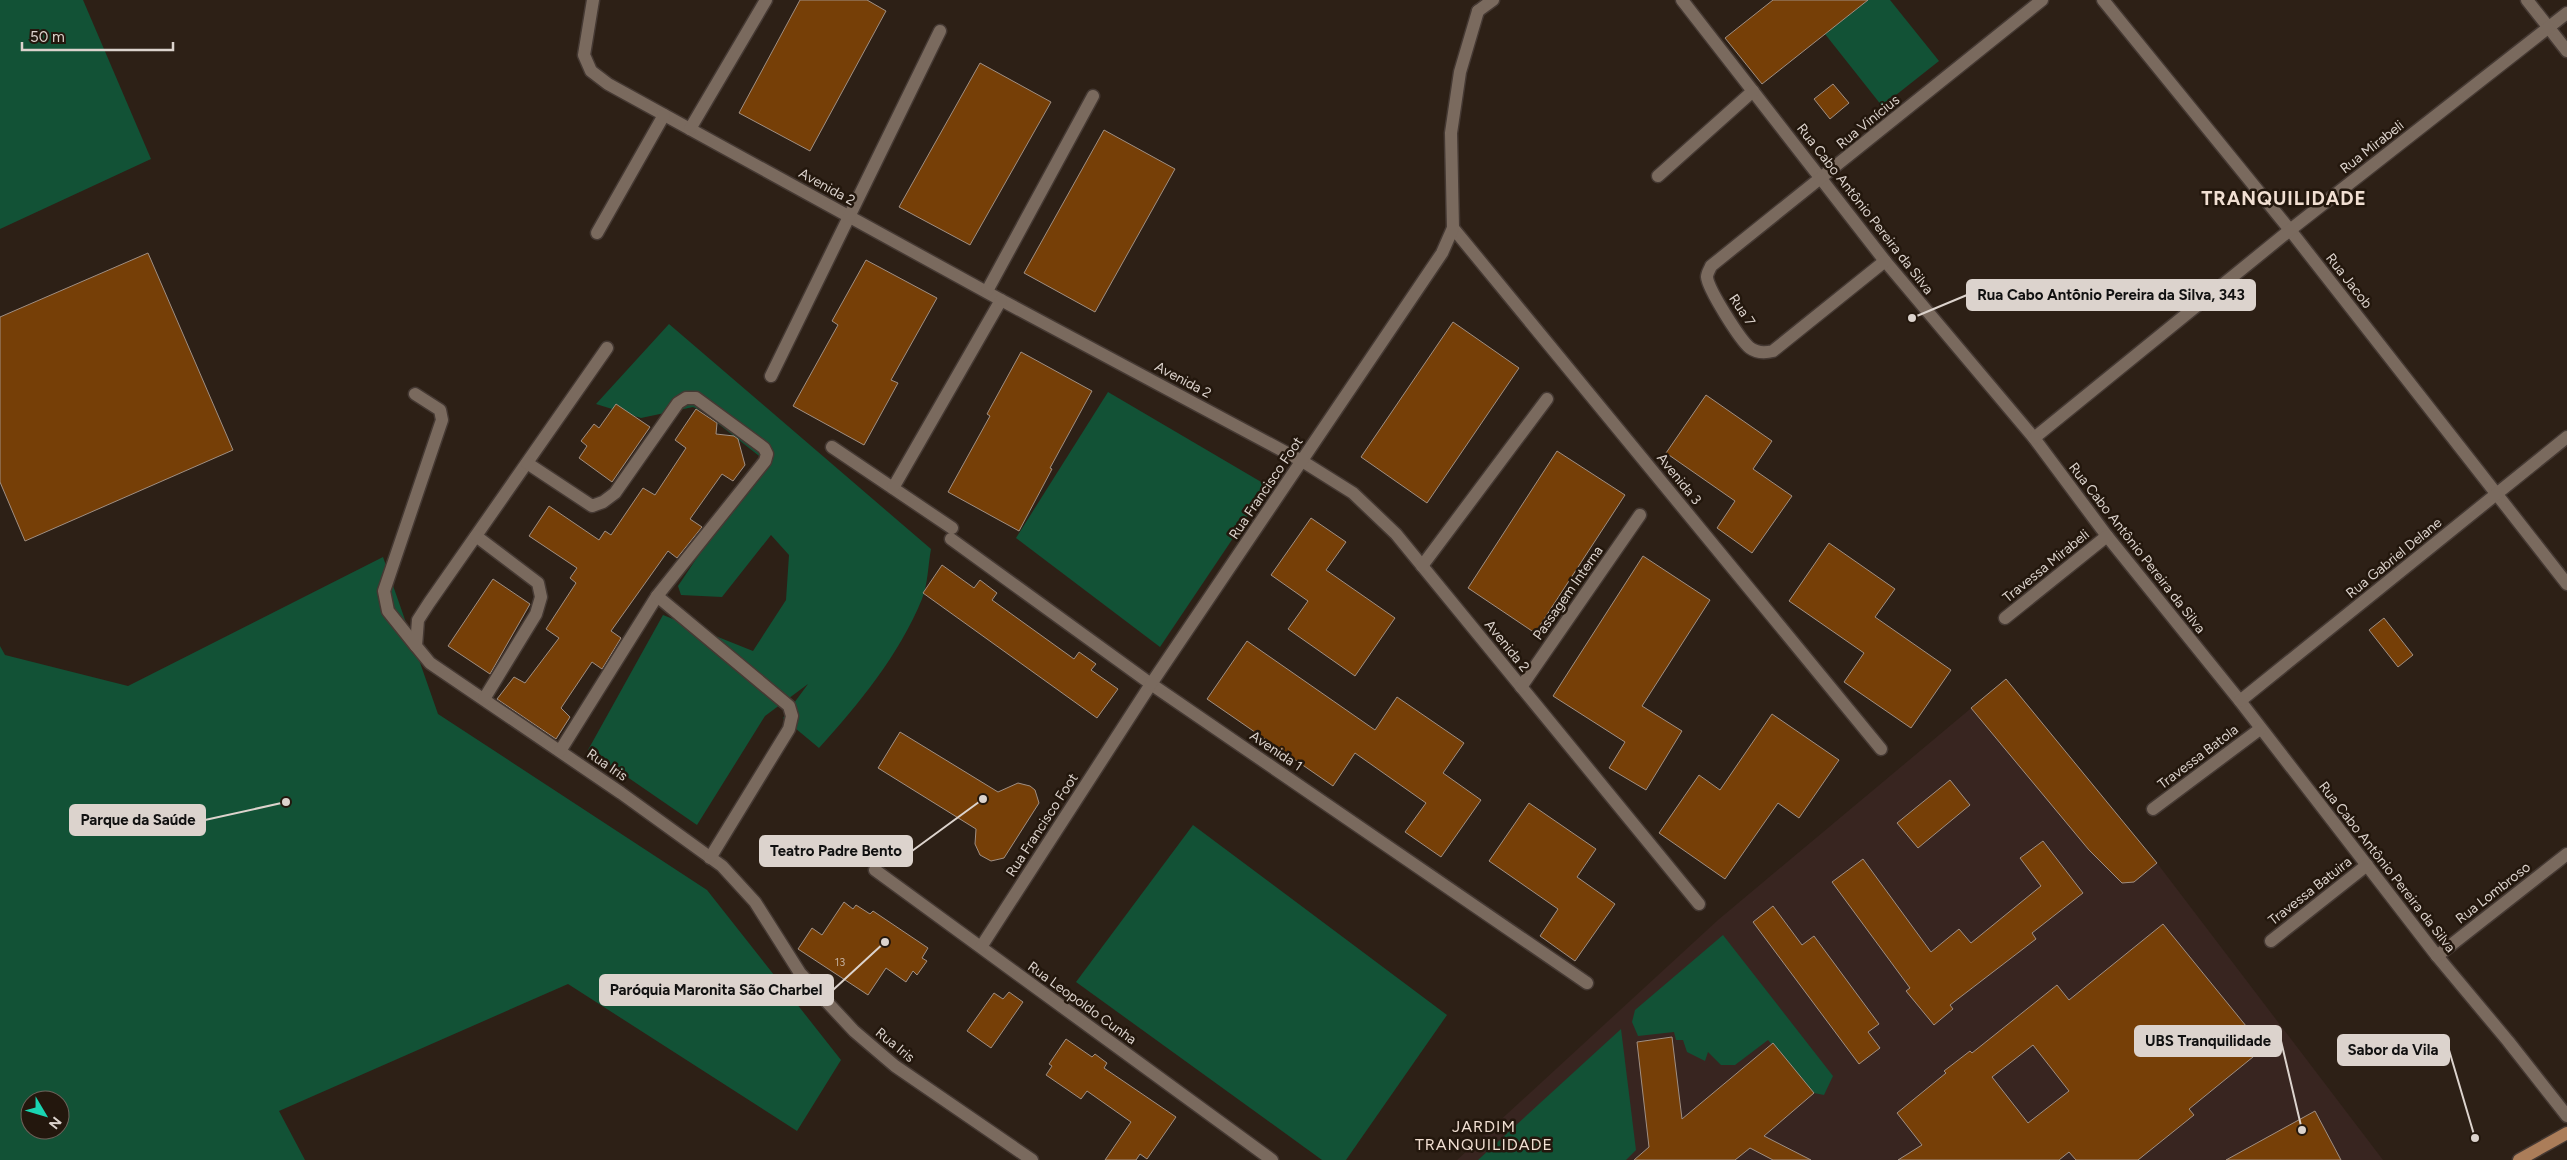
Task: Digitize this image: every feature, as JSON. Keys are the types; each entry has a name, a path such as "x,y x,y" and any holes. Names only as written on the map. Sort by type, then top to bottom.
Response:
{"main road":[{"path":"2519,1160 2567,1133"}],"street":[{"name":"Avenida 2","path":"593,0 584,55 591,71 608,84 1001,300 1302,461 1353,493 1396,534 1699,904"},
{"path":"690,129 766,0"},
{"path":"1476,6 1493,0"},
{"name":"Rua Cabo Antônio Pereira da Silva","path":"1682,0 1885,261 2034,438 2107,536 2240,701 2437,956 2508,1041 2567,1116"},
{"name":"Rua Vinícius","path":"1711,266 2042,0"},
{"name":"Rua Jacob","path":"2103,0 2290,230 2567,584"},
{"path":"2527,0 2567,52"},
{"name":"Rua Francisco Foot","path":"981,947 1151,684 1442,253 1453,228 1451,133 1460,72 1476,6"},
{"name":"Rua Mirabeli","path":"2034,438 2290,230 2567,13"},
{"path":"771,376 940,31"},
{"path":"1658,176 1752,91"},
{"path":"987,291 1093,96"},
{"path":"597,233 664,115"},
{"name":"Avenida 3","path":"1453,228 1881,748"},
{"name":"Rua 7","path":"1711,266 1707,275 1710,287 1730,321 1750,347 1758,352 1773,351 1885,261"},
{"path":"893,488 1001,300"},
{"path":"416,646 418,620 607,348"},
{"name":"Rua Iris","path":"415,394 440,410 442,420 384,591 388,612 430,663 560,751 722,866 755,902 800,973 854,1031 894,1066 1032,1160"},
{"path":"527,463 592,506 603,502 615,493 678,403 686,398 696,398 764,448 767,454 766,461 657,596 560,751"},
{"path":"1422,566 1547,399"},
{"name":"Rua Gabriel Delane","path":"2240,701 2567,437"},
{"name":"Avenida 1","path":"832,447 893,488 1151,684 1587,983"},
{"name":"Passagem Interna","path":"1521,687 1640,515"},
{"path":"476,536 538,583 542,597 536,614 484,699"},
{"name":"Travessa Mirabeli","path":"2004,618 2107,536"},
{"path":"657,596 789,706 792,716 790,729 710,858"},
{"name":"Travessa Batola","path":"2153,808 2260,729"},
{"name":"Rua Lombroso","path":"2437,956 2567,854"},
{"name":"Travessa Batuira","path":"2270,941 2367,865"},
{"name":"Rua Leopoldo Cunha","path":"875,870 1272,1160"}],"shaded area":[{"path":"2006,679 2157,863 2383,1160 1457,1160 1718,920"}],"green space":[{"path":"0,0 83,0 151,159 0,229"},
{"path":"1868,0 1890,0 1939,61 1882,106 1825,34"},
{"path":"669,324 931,549 924,593 913,620 890,659 849,714 819,748 783,718 808,684 765,716 697,825 588,750 663,615 753,651 786,600 789,555 771,535 722,597 681,595 678,586 763,459 702,411 693,407 641,418 596,404"},
{"path":"1108,392 1268,486 1160,647 1016,538"},
{"path":"383,557 438,714 707,890 841,1060 797,1131 568,984 279,1111 305,1160 0,1160 0,646 5,655 128,686"},
{"path":"1193,825 1447,1015 1346,1160 1322,1160 1076,982"},
{"path":"1723,935 1833,1076 1824,1095 1814,1093 1768,1040 1735,1065 1721,1065 1708,1052 1705,1061 1687,1052 1683,1040 1676,1040 1674,1032 1638,1036 1632,1022 1635,1010"},
{"path":"1621,1029 1636,1150 1626,1160 1478,1160"}],"building":[{"path":"800,0 867,0 886,11 810,151 739,113"},
{"path":"1773,0 1868,0 1762,84 1725,38"},
{"path":"980,63 1051,102 970,245 899,207"},
{"path":"1833,84 1849,103 1830,119 1814,99"},
{"path":"1104,130 1175,169 1095,312 1024,273"},
{"path":"148,253 233,450 25,541 0,482 0,317"},
{"path":"866,260 937,298 891,380 898,383 864,445 793,406 838,325 832,321"},
{"path":"1453,322 1519,368 1427,503 1361,457"},
{"path":"1021,352 1092,391 1050,468 1052,469 1019,531 948,492 990,416 987,414"},
{"path":"1706,395 1772,441 1753,469 1792,496 1752,553 1717,528 1735,501 1666,453"},
{"path":"616,404 650,427 612,482 579,458 587,446 581,441 594,424 599,428"},
{"path":"696,409 717,423 716,434 734,436 738,439 745,465 733,481 722,474 690,519 702,527 677,558 668,551 611,631 621,638 602,669 592,662 561,708 570,717 556,739 497,699 514,677 525,683 559,638 546,629 576,583 570,578 577,568 529,536 549,506 599,540 605,531 611,535 643,488 655,495 686,448 675,440"},
{"path":"1557,451 1625,495 1535,633 1468,588"},
{"path":"1311,518 1346,542 1326,570 1395,618 1355,676 1288,629 1308,601 1271,575"},
{"path":"1829,543 1895,589 1875,617 1951,670 1911,728 1844,682 1864,653 1789,601"},
{"path":"1643,556 1710,600 1642,706 1682,731 1646,790 1609,768 1625,742 1553,696"},
{"path":"942,565 974,588 980,580 997,593 992,600 1074,659 1079,652 1096,664 1091,670 1118,689 1097,718 923,593"},
{"path":"493,579 530,604 490,674 448,646"},
{"path":"2384,618 2413,655 2398,667 2369,630"},
{"path":"1247,641 1375,730 1397,697 1464,743 1443,773 1481,800 1441,857 1405,832 1426,803 1355,753 1333,786 1207,699"},
{"path":"2006,679 2157,863 2134,882 2122,883 2089,850 1971,708"},
{"path":"1772,714 1839,760 1799,818 1778,803 1725,879 1659,833 1699,775 1720,790"},
{"path":"900,732 998,792 1018,783 1030,786 1035,790 1039,803 1004,858 991,861 980,855 975,844 976,829 878,768"},
{"path":"1950,780 1970,805 1918,848 1897,823"},
{"path":"1529,803 1596,849 1577,877 1615,904 1575,961 1540,936 1558,909 1489,861"},
{"path":"2043,841 2083,893 2032,933 2036,939 1950,1005 1953,1009 1934,1025 1906,991 1910,988 1832,882 1863,859 1931,952 1959,929 1971,943 2041,886 2020,858"},
{"path":"844,902 853,909 856,905 870,914 873,911 928,948 922,958 927,961 917,975 913,971 906,982 886,968 868,995 798,949 812,928 822,935"},
{"path":"1773,906 1802,945 1814,936 1879,1024 1868,1032 1880,1048 1859,1064 1753,922"},
{"path":"2163,924 2264,1048 2189,1109 2194,1115 2138,1160 2076,1160 2069,1152 2059,1160 1898,1160 1922,1145 1897,1113 1946,1073 1944,1071 1970,1051 1972,1053 2057,985 2069,1000","holes":["2033,1045 2069,1091 2028,1123 1992,1077"]},
{"path":"1009,992 1023,1002 991,1048 967,1031 994,993 1003,999"},
{"path":"1672,1037 1682,1119 1773,1043 1814,1093 1764,1136 1811,1160 1773,1160 1750,1148 1735,1160 1634,1160 1649,1147 1637,1042"},
{"path":"1066,1039 1092,1057 1095,1054 1107,1063 1104,1068 1176,1117 1147,1159 1140,1154 1136,1160 1105,1160 1131,1122 1087,1091 1081,1099 1046,1075 1052,1066 1049,1064"},
{"path":"2315,1111 2341,1160 2226,1160"}],"place":[{"name":"Rua Cabo Antônio Pereira da Silva, 343","path":"1912,318"},
{"name":"Teatro Padre Bento","path":"983,799"},
{"name":"Parque da Saúde","path":"286,802"},
{"name":"Paróquia Maronita São Charbel","path":"885,942"},
{"name":"UBS Tranquilidade","path":"2302,1130"},
{"name":"Sabor da Vila","path":"2475,1138"}],"district":[{"name":"TRANQUILIDADE","path":"2284,198"},
{"name":"JARDIM TRANQUILIDADE","path":"1484,1135"}]}
